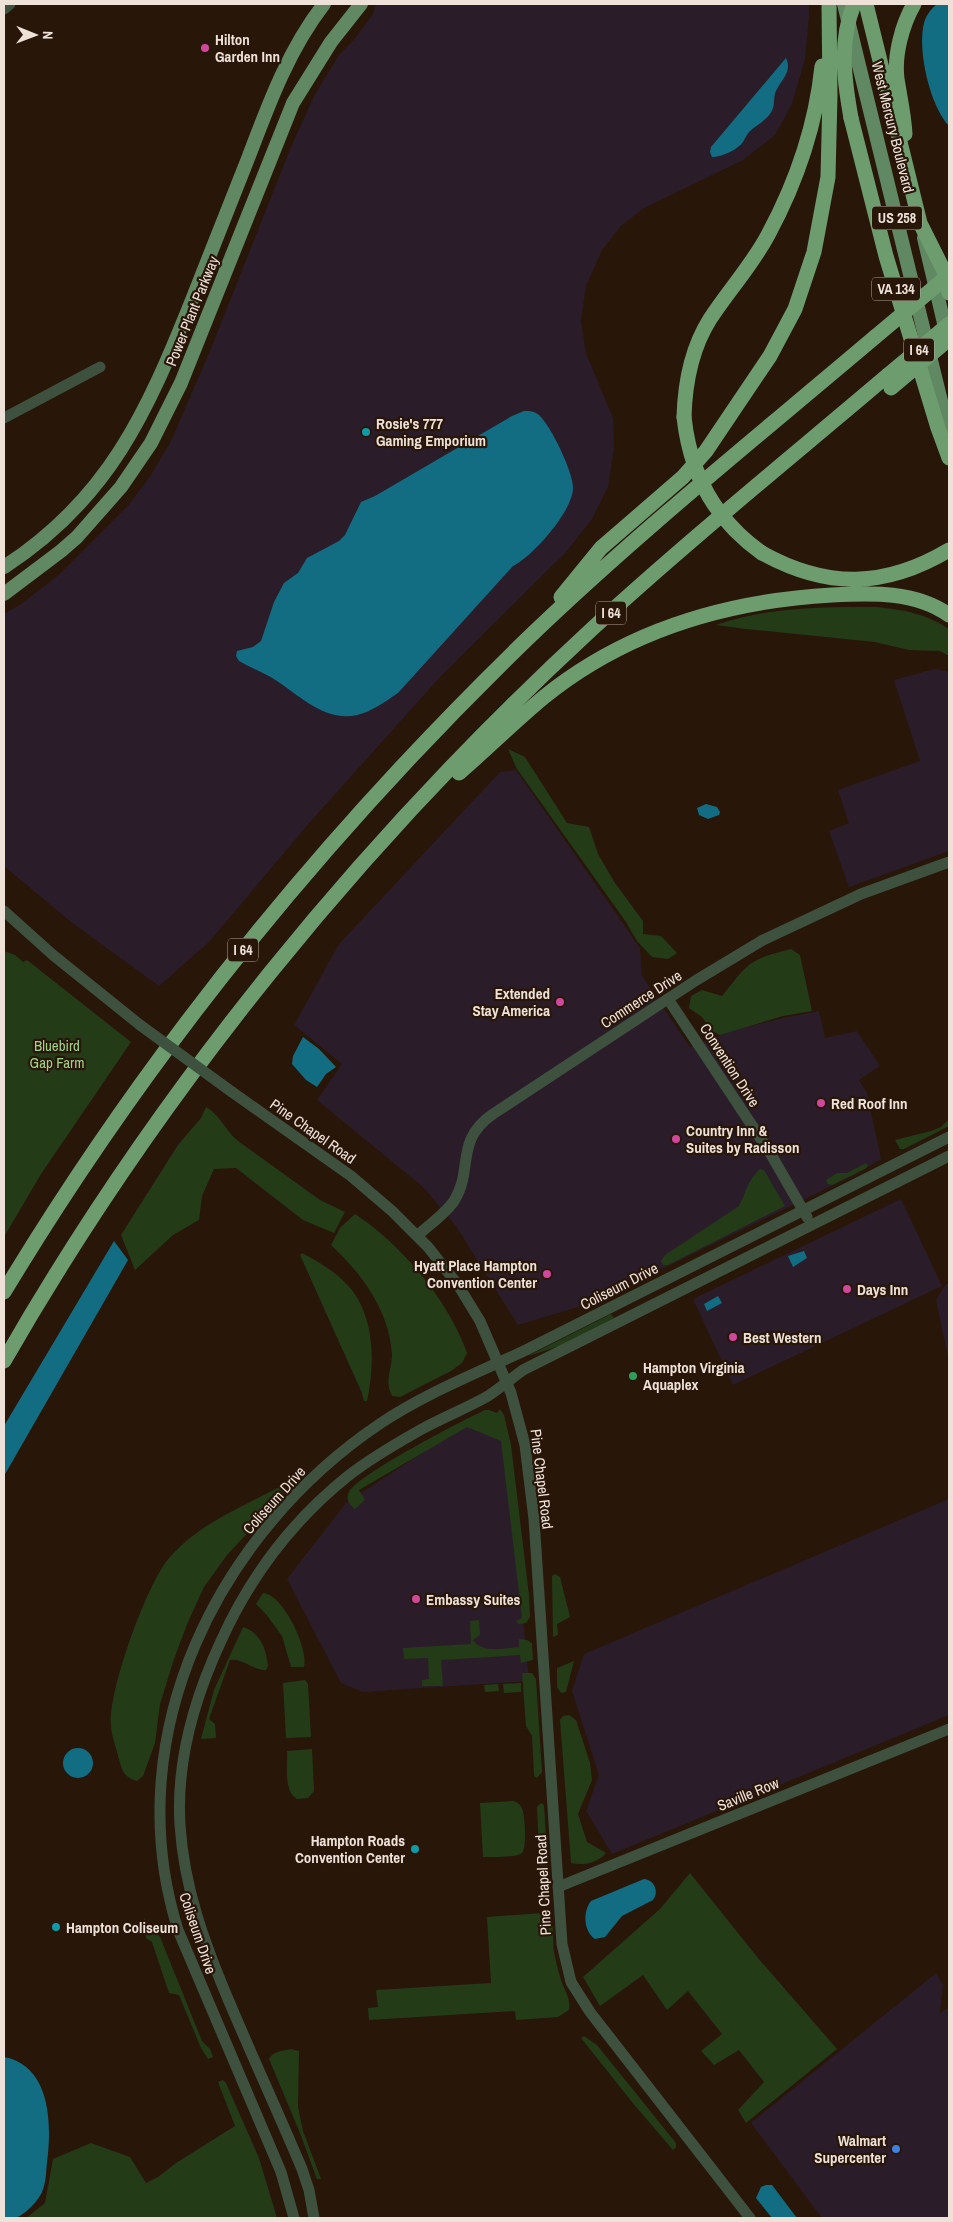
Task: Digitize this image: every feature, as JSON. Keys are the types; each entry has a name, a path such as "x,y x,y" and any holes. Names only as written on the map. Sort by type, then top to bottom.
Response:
{"highway":[{"path":"824,4 822,68 818,93 798,168 768,234 742,276 710,320 698,341 691,362 684,417 690,456 706,494 715,508 738,534 762,553 804,572 825,578 861,580 896,574 930,561 949,550"},
{"path":"525,641 600,548 683,477 706,451 770,356 795,309 814,252 828,176 830,95 829,4"},
{"name":"VA 134","path":"854,4 844,41 844,70 851,118 886,256 938,428 949,458"},
{"name":"West Mercury Boulevard","path":"866,4 920,223"},
{"path":"906,165 904,111 897,79 897,61 906,22 914,4"},
{"path":"920,223 944,271 949,294"},
{"name":"I 64","path":"4,1292 112,1124 221,978 307,872 390,780 525,641 642,534 949,275"},
{"name":"I 64","path":"4,1361 31,1313 80,1237 148,1136 216,1042 324,908 398,826 493,725 592,629 682,549 840,416 890,381 949,324"},
{"path":"890,381 949,339"},
{"path":"398,826 551,692 612,652 672,624 718,610 766,601 847,595 880,594 902,597 922,601 949,615"}],"main road":[{"name":"Power Plant Parkway","path":"4,568 44,539 63,522 104,474 132,433 161,376 275,90 302,36 324,4"},
{"name":"Power Plant Parkway","path":"4,594 61,552 76,537 121,487 151,443 181,382 293,103 331,42 361,4"},
{"name":"West Mercury Boulevard","path":"844,4 949,434"},
{"name":"West Mercury Boulevard","path":"920,223 949,344"}],"street":[{"path":"4,9 10,4"},
{"path":"4,418 100,367"},
{"name":"Commerce Drive","path":"417,1236 453,1201 459,1187 468,1142 482,1123 668,999 763,940 807,917 861,894 949,862"},
{"name":"Pine Chapel Road","path":"4,911 57,959 140,1024 351,1176 417,1236 449,1272 468,1300 499,1362 522,1430 531,1494 563,1954 568,1973 576,1991 600,2025 750,2218"},
{"name":"Convention Drive","path":"668,999 769,1152 812,1225"},
{"name":"Coliseum Drive","path":"294,2218 281,2172 194,1971 172,1911 161,1858 159,1824 162,1763 171,1713 191,1655 211,1612 251,1547 288,1503 337,1456 381,1424 410,1406 949,1137"},
{"name":"Coliseum Drive","path":"314,2218 310,2195 302,2169 207,1948 192,1902 183,1857 180,1824 182,1768 188,1734 204,1680 238,1605 264,1565 300,1521 330,1491 372,1460 422,1429 490,1394 523,1370 949,1156"},
{"name":"Saville Row","path":"558,1887 949,1729"}],"shaded area":[{"path":"376,4 809,4 809,16 805,59 792,104 775,135 743,160 644,208 621,226 602,250 586,286 581,321 586,353 613,418 614,449 608,487 592,519 566,552 441,676 311,821 209,942 159,986 71,922 4,866 4,614 21,604 60,574 127,507 151,475 171,441 210,351 291,147 314,96 339,55 353,41 373,14"},
{"path":"935,669 949,672 949,851 849,887 829,831 849,823 838,790 920,761 894,680"},
{"path":"516,770 640,948 642,976 690,1047 731,1031 819,1011 825,1038 857,1031 880,1066 859,1080 867,1093 881,1159 856,1174 668,1266 578,1307 518,1325 456,1226 423,1187 317,1100 342,1064 294,1025 339,944 500,772"},
{"path":"901,1199 942,1286 733,1385 693,1299"},
{"path":"949,1283 949,1362 936,1300 945,1285"},
{"path":"468,1423 506,1440 529,1681 363,1692 341,1683 287,1579 346,1503"},
{"path":"949,1499 949,1715 612,1854 586,1811 599,1775 572,1691 584,1654"},
{"path":"936,1973 943,1985 940,2013 949,2007 949,2218 822,2218 751,2123"}],"green space":[{"path":"876,607 914,613 931,619 949,629 949,656 940,651 909,650 875,642 716,625 775,611"},
{"path":"508,749 525,757 567,823 589,827 598,854 615,883 643,921 643,934 661,936 677,953 668,959 652,957 637,941 626,922 517,769"},
{"path":"791,949 800,955 812,1011 783,1016 720,1035 712,1031 702,1017 689,1008 691,996 702,990 722,996 750,964 766,956"},
{"name":"Bluebird Gap Farm","path":"4,951 15,955 23,962 27,960 131,1042 41,1174 4,1237"},
{"path":"206,1107 215,1114 238,1141 320,1200 345,1212 334,1233 303,1220 236,1168 214,1169 202,1196 199,1220 173,1235 135,1270 121,1235 178,1145 201,1118"},
{"path":"949,1119 949,1126 904,1149 900,1149 895,1140 931,1131 941,1127"},
{"path":"866,1163 868,1166 865,1169 832,1185 828,1184 826,1180 837,1173 847,1173"},
{"path":"760,1169 764,1170 785,1206 668,1265 663,1265 661,1261 665,1255 739,1206 750,1182"},
{"path":"355,1214 389,1241 422,1275 436,1294 459,1333 467,1353 462,1363 451,1371 400,1397 392,1396 390,1391 388,1380 392,1354 386,1322 380,1308 353,1268 331,1245 340,1228"},
{"path":"302,1253 341,1278 353,1291 364,1311 372,1349 371,1376 367,1401 364,1401 300,1255"},
{"path":"611,1314 614,1318 560,1346 528,1356"},
{"path":"500,1409 504,1415 511,1445 529,1595 530,1617 526,1623 519,1624 516,1621 522,1618 501,1441 467,1427 359,1490 365,1500 355,1509 348,1499 349,1492 356,1484 390,1461 485,1410 497,1413"},
{"path":"297,1480 227,1555 204,1587 174,1659 160,1704 155,1743 143,1776 137,1781 129,1777 122,1769 113,1738 111,1711 130,1639 140,1613 161,1570 182,1544 196,1533 240,1507 287,1483"},
{"path":"555,1574 560,1577 570,1617 557,1624 558,1635 553,1637 552,1576"},
{"path":"263,1593 279,1602 293,1624 303,1648 304,1667 291,1667 282,1636 256,1604"},
{"path":"479,1620 480,1635 473,1640 477,1644 488,1649 501,1649 519,1647 519,1639 527,1640 532,1643 533,1660 521,1663 520,1655 441,1660 443,1686 422,1686 422,1680 429,1679 428,1658 404,1659 403,1648 471,1644 470,1621"},
{"path":"243,1627 254,1633 262,1642 268,1666 266,1670 230,1660 209,1719 215,1724 216,1738 201,1739 214,1690"},
{"path":"574,1661 566,1692 561,1693 557,1687 557,1668"},
{"path":"522,1673 532,1673 536,1679 542,1772 537,1778 534,1776 532,1736 526,1726"},
{"path":"305,1680 308,1684 311,1737 286,1738 283,1683"},
{"path":"521,1683 521,1692 504,1693 503,1684"},
{"path":"498,1684 499,1691 485,1692 484,1685"},
{"path":"569,1715 576,1720 590,1763 592,1780 578,1814 587,1842 606,1853 599,1859 585,1864 571,1863 560,1720 563,1716"},
{"path":"312,1749 314,1791 308,1798 297,1799 288,1784 287,1751"},
{"path":"513,1801 519,1804 523,1811 525,1824 524,1850 519,1855 483,1857 480,1803"},
{"path":"541,1803 544,1805 549,1886 548,1891 544,1894 541,1892 537,1807"},
{"path":"690,1873 758,1958 837,2049 746,2123 738,2110 764,2082 739,2050 714,2065 701,2051 722,2034 688,1991 667,2010 643,1975 600,2006 583,1977 660,1909"},
{"path":"543,1913 547,1915 552,1924 554,1952 562,1984 569,2002 569,2010 558,2017 516,2020 515,2011 369,2020 368,2008 378,2007 376,1990 491,1983 487,1917"},
{"path":"144,1918 160,1937 202,2041 210,2049 213,2057 208,2059 201,2048 179,1995 169,1993 152,1942 146,1938"},
{"path":"584,2036 597,2045 676,2143 676,2147 673,2150 581,2038"},
{"path":"291,2049 299,2051 298,2107 303,2131 321,2179 317,2179 269,2059 276,2053"},
{"path":"223,2080 259,2158 277,2218 26,2218 45,2203 53,2159 91,2143 130,2157 146,2183 235,2126 218,2082"}],"water":[{"path":"937,4 949,4 949,126 942,117 931,92 922,48 925,20 929,12"},
{"path":"786,58 788,63 787,71 776,91 773,108 769,116 747,134 737,148 725,154 712,157 711,147"},
{"path":"524,411 530,411 539,415 555,439 572,481 571,498 566,509 550,532 530,553 513,566 398,693 362,714 335,715 314,707 272,678 239,661 236,656 237,651 253,647 261,641 274,602 284,583 298,573 307,558 339,541 345,535 361,502 375,496 512,416"},
{"path":"706,804 717,807 720,812 719,815 708,819 699,815 697,808"},
{"path":"303,1037 319,1049 336,1067 326,1074 317,1087 306,1080 292,1064 293,1056"},
{"path":"114,1241 128,1260 4,1476 4,1426"},
{"path":"804,1251 807,1258 793,1267 788,1256"},
{"path":"718,1296 722,1303 707,1311 704,1304"},
{"path":"78,1748 84,1749 92,1757 92,1769 84,1777 78,1778 72,1777 64,1769 63,1763 64,1757 72,1749"},
{"path":"644,1879 651,1882 655,1887 656,1893 653,1900 622,1916 605,1937 595,1939 586,1926 588,1905 591,1901"},
{"path":"4,2057 20,2063 31,2072 40,2084 48,2114 49,2131 46,2177 42,2192 27,2211 12,2218 4,2218"},
{"path":"772,2185 797,2218 772,2218 756,2198 761,2187"}],"place":[{"name":"Hilton Garden Inn","path":"205,48"},
{"name":"Rosie's 777 Gaming Emporium","path":"366,432"},
{"name":"Extended Stay America","path":"560,1002"},
{"name":"Red Roof Inn","path":"821,1103"},
{"name":"Country Inn & Suites by Radisson","path":"676,1139"},
{"name":"Hyatt Place Hampton Convention Center","path":"547,1274"},
{"name":"Days Inn","path":"847,1289"},
{"name":"Best Western","path":"733,1337"},
{"name":"Hampton Virginia Aquaplex","path":"633,1376"},
{"name":"Embassy Suites","path":"416,1599"},
{"name":"Hampton Roads Convention Center","path":"415,1849"},
{"name":"Hampton Coliseum","path":"56,1927"},
{"name":"Walmart Supercenter","path":"896,2149"}]}
